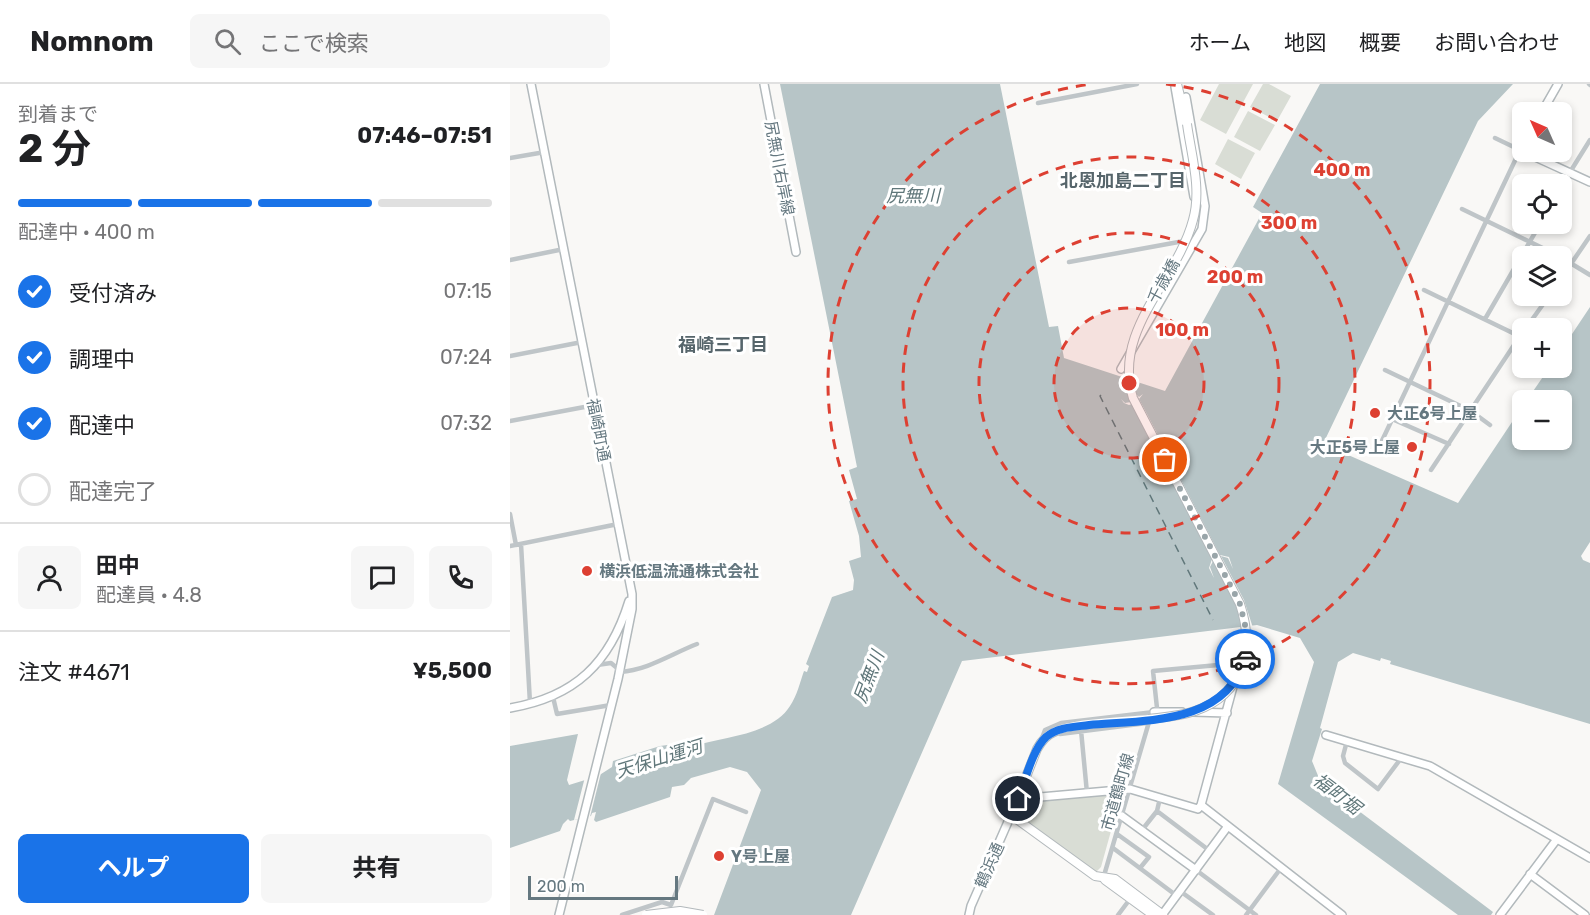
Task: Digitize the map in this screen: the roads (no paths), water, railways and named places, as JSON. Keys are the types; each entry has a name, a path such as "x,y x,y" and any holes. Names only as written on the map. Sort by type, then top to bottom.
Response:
{"main road":[{"path":"1176,84 1184,110"},
{"path":"1183,84 1186,97 1184,110"},
{"name":"千歳橋","path":"1056,733 1070,727 1172,717 1210,705 1224,695 1237,679 1246,655 1247,633 1240,604 1133,398 1128,382 1128,359 1137,329 1182,248 1194,219 1196,192 1184,110"},
{"path":"1056,733 1040,744 1011,815 1095,876 1115,879 1163,915"},
{"path":"1104,879 1153,915"},
{"path":"646,915 670,911 703,915"}],"street":[{"name":"福崎町通","path":"531,84 632,594 632,609 619,676 559,915"},
{"name":"尻無川右岸線","path":"764,84 796,252"},
{"path":"1038,103 1137,84"},
{"path":"1176,84 1195,203 1195,237"},
{"path":"1548,102 1558,84"},
{"path":"1122,369 1195,237 1202,229 1205,206 1186,97"},
{"path":"1495,138 1512,145"},
{"path":"1569,172 1590,140"},
{"path":"510,158 545,152"},
{"path":"1379,447 1514,162"},
{"path":"1549,162 1590,182"},
{"path":"1195,203 1205,206"},
{"path":"1462,209 1537,246"},
{"path":"1485,319 1534,234"},
{"path":"1590,236 1572,263 1590,275"},
{"path":"1069,262 1195,237"},
{"path":"510,260 564,249"},
{"path":"1424,290 1512,331"},
{"path":"510,356 582,342"},
{"path":"1431,470 1512,351"},
{"path":"1384,370 1471,411 1490,425"},
{"path":"510,421 594,405"},
{"path":"1392,419 1449,444"},
{"path":"510,514 516,545 530,704"},
{"path":"516,545 618,525"},
{"path":"510,708 554,697 580,680 595,666 615,639 632,594"},
{"path":"595,666 611,663 617,668 619,676 651,666 697,644"},
{"path":"1018,799 1130,789 1198,809 1240,663 1153,671 1157,708 1154,712"},
{"path":"554,697 557,714 611,705"},
{"path":"1040,744 1044,730 1061,723 1154,712 1227,713"},
{"name":"市道鶴町線","path":"1104,879 1149,722 1154,712"},
{"path":"1056,733 1149,722"},
{"path":"1081,730 1087,793"},
{"path":"1326,735 1430,766 1590,858"},
{"path":"1347,741 1343,756 1345,763 1378,789 1402,758"},
{"path":"1142,830 1157,811 1160,798"},
{"path":"667,915 712,799 746,812"},
{"path":"1201,805 1281,868 1332,912 1342,915"},
{"path":"1157,811 1210,851"},
{"name":"鶴浜通","path":"969,915 970,906 1011,815"},
{"path":"1122,816 1196,870 1248,913 1256,915"},
{"path":"1163,915 1228,826"},
{"path":"1117,834 1149,857 1140,868"},
{"path":"1500,915 1557,839"},
{"path":"1113,848 1213,915"},
{"path":"1248,913 1281,868"},
{"path":"1530,874 1585,915"},
{"path":"1118,915 1130,899"},
{"path":"622,915 662,902 671,905"}],"water":[{"path":"780,84 1000,84 1049,327 1058,326 1064,358 1165,391 1262,213 1253,207 1320,84 1513,84 1478,121 1323,444 1458,503 1512,422 1512,450 1572,450 1572,390 1534,390 1542,378 1572,378 1572,334 1590,307 1590,542 1581,556 1583,560 1590,563 1590,724 1390,664 1391,661 1381,658 1380,661 1353,653 1338,662 1312,761 1321,783 1319,787 1333,795 1335,793 1493,912 1491,915 1458,915 1278,784 1314,662 1300,638 1257,625 962,661 851,915 714,915 761,790 747,772 730,767 691,778 684,785 672,787 670,797 596,822 594,820 596,812 591,816 570,821 568,819 560,831 510,848 510,746 578,734 567,780 569,785 598,776 612,767 613,761 660,746 689,742 693,743 693,746 746,733 759,729 782,716 792,702 804,671 807,672 809,666 806,664 832,597 853,590 854,580 849,561 861,557 859,536 849,501 857,499 849,470 857,467"}],"place":[{"name":"大正6号上屋","path":"1375,413"},
{"name":"大正5号上屋","path":"1412,447"},
{"name":"横浜低温流通株式会社","path":"587,571"},
{"name":"Y号上屋","path":"719,856"}],"district":[{"name":"北恩加島二丁目","path":"1123,181"},
{"name":"福崎三丁目","path":"723,345"}],"water label":[{"name":"尻無川","path":"913,196"},
{"name":"尻無川","path":"869,677"},
{"name":"天保山運河","path":"659,759"},
{"name":"福町堀","path":"1337,794"}]}
